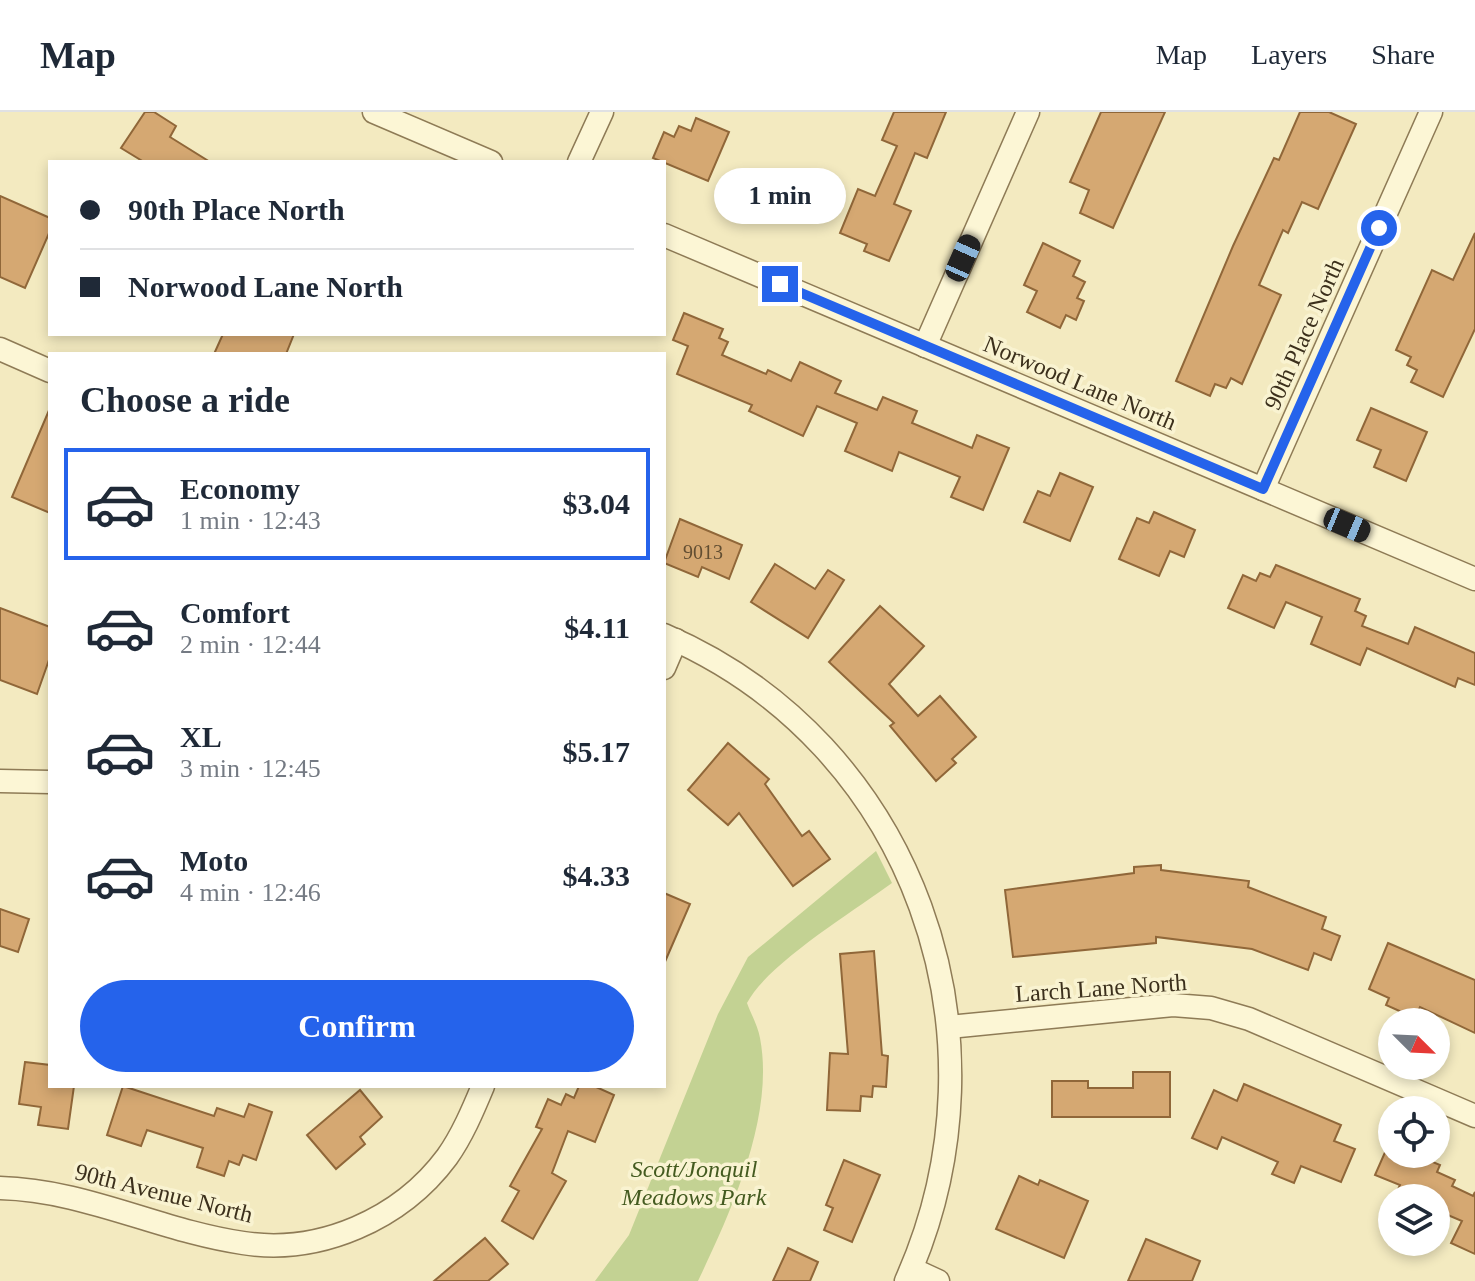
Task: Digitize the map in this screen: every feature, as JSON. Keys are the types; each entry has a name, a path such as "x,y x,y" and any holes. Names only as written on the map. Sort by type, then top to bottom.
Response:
{"street":[{"path":"374,112 486,160"},
{"path":"580,160 602,112"},
{"path":"925,346 1028,112"},
{"name":"90th Place North","path":"1263,489 1431,112"},
{"name":"Norwood Lane North","path":"666,236 1475,579"},
{"path":"0,349 48,370"},
{"path":"666,658 670,638 727,667 775,701 828,751 868,802 896,846 932,947 949,1027 952,1088 944,1156 937,1199 909,1275 938,1281"},
{"path":"0,781 48,782"},
{"name":"Larch Lane North","path":"949,1027 1173,1005 1211,1008 1249,1019 1475,1116"},
{"name":"90th Avenue North","path":"0,1188 40,1189 64,1194 244,1244 293,1244 338,1238 378,1217 417,1190 447,1157 482,1088"}],"green space":[{"name":"Scott/Jonquil Meadows Park","path":"876,851 892,883 792,955 757,988 747,1003 760,1038 763,1068 756,1131 736,1194 698,1281 595,1281 629,1235 718,1014 748,957"}],"building":[{"path":"145,112 154,112 176,126 170,137 207,160 141,160 121,148"},
{"path":"894,112 946,112 927,158 915,153 894,204 911,211 889,261 864,251 867,244 840,233 858,189 875,196 897,146 882,140"},
{"path":"1101,112 1165,112 1113,228 1080,213 1089,190 1070,182"},
{"path":"1300,112 1329,112 1356,124 1318,209 1302,202 1288,233 1283,230 1259,285 1281,295 1242,384 1231,378 1226,388 1215,384 1210,396 1176,381 1233,246 1274,158 1279,160"},
{"path":"696,118 729,132 708,181 666,163 666,160 653,158 664,132 674,137 679,126 691,131"},
{"path":"0,196 48,217 48,236 25,288 0,277"},
{"path":"1475,233 1475,329 1443,397 1411,382 1417,370 1407,365 1411,357 1396,350 1432,270 1453,280"},
{"path":"1043,243 1080,261 1073,276 1085,282 1077,298 1084,301 1076,320 1066,315 1060,328 1027,312 1037,291 1024,285"},
{"path":"684,313 723,329 719,338 728,342 722,355 766,374 768,370 791,381 800,362 841,381 835,393 877,410 883,397 917,411 912,423 972,448 977,435 1009,448 983,510 951,497 960,477 899,452 892,471 845,451 857,423 817,406 803,436 749,411 752,405 677,374 688,346 673,340"},
{"path":"222,336 293,336 287,352 215,352"},
{"path":"1371,408 1427,432 1406,481 1374,467 1381,450 1357,440"},
{"path":"48,413 48,512 12,497"},
{"path":"1060,473 1093,487 1070,541 1024,522 1038,491 1050,496"},
{"path":"1154,512 1195,530 1184,557 1170,551 1159,576 1119,559 1137,518 1149,523"},
{"path":"680,519 742,545 729,579 702,567 698,577 666,564"},
{"path":"775,564 815,589 828,570 844,580 808,638 751,602"},
{"path":"1276,565 1360,599 1355,611 1366,616 1362,626 1408,644 1415,627 1475,653 1475,685 1458,678 1455,687 1367,648 1360,665 1311,644 1322,617 1286,602 1274,628 1228,608 1243,575 1256,581 1260,573 1270,577"},
{"path":"880,606 924,646 889,684 918,716 940,696 976,737 952,759 956,763 936,781 890,726 894,723 829,662"},
{"path":"0,608 48,626 48,663 37,694 0,680"},
{"path":"728,743 769,779 765,784 802,836 809,831 830,859 793,886 739,813 728,825 688,790"},
{"path":"1161,865 1161,870 1249,881 1248,887 1326,917 1322,929 1340,936 1331,960 1314,953 1308,970 1252,949 1156,937 1156,943 1013,957 1005,890 1134,873 1134,867"},
{"path":"666,894 690,904 666,959"},
{"path":"0,909 29,919 18,952 0,946"},
{"path":"1388,943 1475,980 1475,1033 1450,1021 1450,1008 1393,1008 1386,1005 1389,998 1369,989"},
{"path":"874,951 882,1055 888,1056 886,1087 873,1086 872,1097 861,1096 860,1111 827,1110 830,1053 848,1054 840,954"},
{"path":"25,1062 48,1065 48,1088 74,1088 68,1129 38,1125 41,1107 19,1104"},
{"path":"1133,1072 1170,1072 1170,1117 1052,1117 1052,1081 1088,1081 1088,1088 1133,1088"},
{"path":"1244,1084 1341,1125 1334,1141 1355,1149 1341,1182 1301,1166 1294,1183 1272,1174 1278,1162 1222,1137 1217,1149 1192,1138 1214,1090 1237,1101"},
{"path":"122,1088 214,1116 217,1108 244,1117 249,1104 272,1112 256,1160 243,1155 239,1165 229,1161 224,1176 197,1167 203,1148 147,1130 141,1146 107,1135"},
{"path":"578,1088 598,1088 614,1095 595,1142 568,1131 552,1173 566,1181 533,1239 502,1221 519,1191 510,1186 542,1129 536,1127 548,1099 561,1105 566,1094 574,1098"},
{"path":"360,1090 382,1117 360,1137 365,1144 336,1169 307,1135"},
{"path":"844,1160 880,1175 852,1242 824,1230 833,1208 826,1205"},
{"path":"1378,1168 1439,1168 1437,1172 1455,1180 1452,1186 1473,1196 1475,1192 1475,1254 1451,1243 1462,1221 1450,1216 1450,1184 1398,1184 1375,1175"},
{"path":"1019,1176 1038,1185 1040,1180 1088,1201 1064,1258 996,1229"},
{"path":"485,1238 508,1264 488,1281 434,1281"},
{"path":"1146,1239 1200,1261 1192,1281 1128,1281"},
{"path":"788,1248 818,1262 810,1281 773,1281"}],"route":[{"path":"780,284 1263,489 1379,228"}]}
